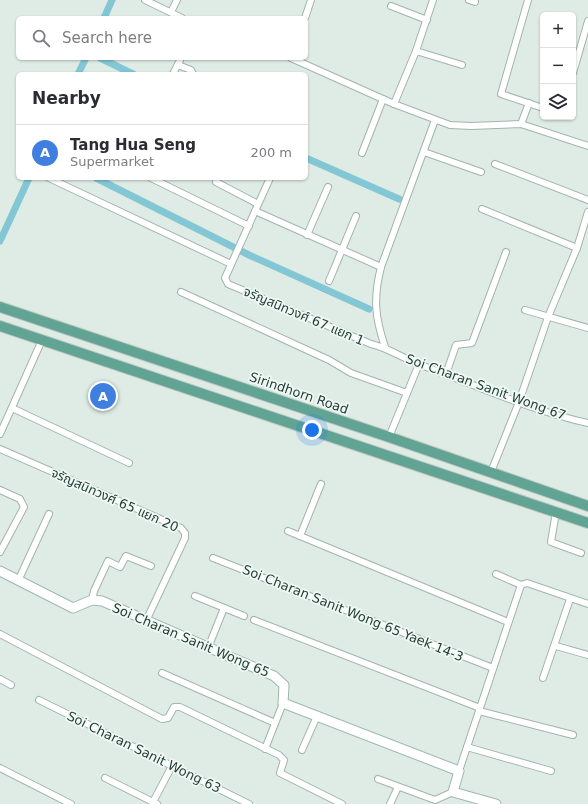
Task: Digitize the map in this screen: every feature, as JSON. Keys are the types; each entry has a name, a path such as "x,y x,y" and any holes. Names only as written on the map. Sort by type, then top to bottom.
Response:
{"main road":[{"name":"Sirindhorn Road","path":"0,307 389,437 588,506"},
{"path":"0,326 588,523"},
{"path":"300,426 308,410"},
{"path":"314,431 321,414"}],"street":[{"path":"145,0 178,16"},
{"path":"171,12 177,0"},
{"path":"306,16 312,0"},
{"path":"394,104 416,51 433,0"},
{"path":"528,0 501,94 540,107"},
{"path":"391,6 427,20"},
{"path":"576,63 588,21"},
{"path":"416,51 462,65"},
{"path":"174,72 180,60"},
{"path":"296,60 394,104 450,125 471,126 521,124 588,146"},
{"path":"178,64 191,70 192,72"},
{"path":"362,153 383,99"},
{"path":"521,124 529,103"},
{"path":"384,347 376,321 375,299 382,268 435,120"},
{"path":"424,152 481,172"},
{"path":"495,164 588,200"},
{"path":"53,180 231,264 269,180"},
{"path":"157,180 249,226"},
{"path":"216,182 258,204"},
{"path":"307,235 328,187"},
{"path":"482,209 577,248"},
{"path":"255,211 382,268"},
{"path":"490,472 519,402 548,317 577,248 588,212"},
{"path":"329,281 356,216"},
{"path":"446,374 456,345 472,343 506,252"},
{"name":"จรัญสนิทวงศ์ 67 แยก 1","path":"231,264 225,278 225,282 371,344 384,347"},
{"path":"182,292 329,360 351,374 407,393"},
{"path":"525,310 588,328"},
{"path":"0,434 42,340"},
{"name":"Soi Charan Sanit Wong 67","path":"384,347 419,364 519,402 588,423"},
{"path":"389,437 419,364"},
{"path":"12,408 128,463"},
{"name":"จรัญสนิทวงศ์ 65 แยก 20","path":"0,449 181,528 185,533 185,538 146,621"},
{"path":"300,536 321,484"},
{"path":"0,490 20,499 24,507 0,552"},
{"path":"556,512 551,542 581,553"},
{"path":"18,581 49,514"},
{"path":"288,531 508,622"},
{"path":"0,571 73,608 92,600 108,561 120,567 126,556 151,566"},
{"name":"Soi Charan Sanit Wong 65 Yaek 14-3","path":"213,558 493,668"},
{"path":"496,574 520,585 527,583 588,604"},
{"path":"452,792 520,585"},
{"path":"195,596 244,616"},
{"path":"543,678 556,646 570,599"},
{"name":"Soi Charan Sanit Wong 65","path":"92,600 102,601 282,680 285,690 283,703"},
{"path":"208,648 224,608"},
{"path":"254,620 479,709 573,735"},
{"path":"0,634 162,719 168,718 174,707 180,707 282,757 284,760 280,771 282,775 342,804"},
{"path":"556,646 588,655"},
{"path":"162,673 275,723"},
{"path":"0,679 10,685"},
{"name":"Soi Charan Sanit Wong 63","path":"39,700 249,804"},
{"path":"265,749 283,703 459,771"},
{"path":"302,750 317,716"},
{"path":"467,747 551,771"},
{"path":"105,778 155,803 172,766"},
{"path":"0,768 71,804"},
{"path":"378,779 435,800 452,792 496,804"},
{"path":"390,804 398,787"}],"waterway":[{"path":"105,16 112,0"},
{"path":"79,72 85,60"},
{"path":"104,60 129,72"},
{"path":"308,159 399,199"},
{"path":"0,241 28,180"},
{"path":"100,180 249,255 369,309"}],"place":[{"name":"Tang Hua Seng","path":"103,396"}]}
